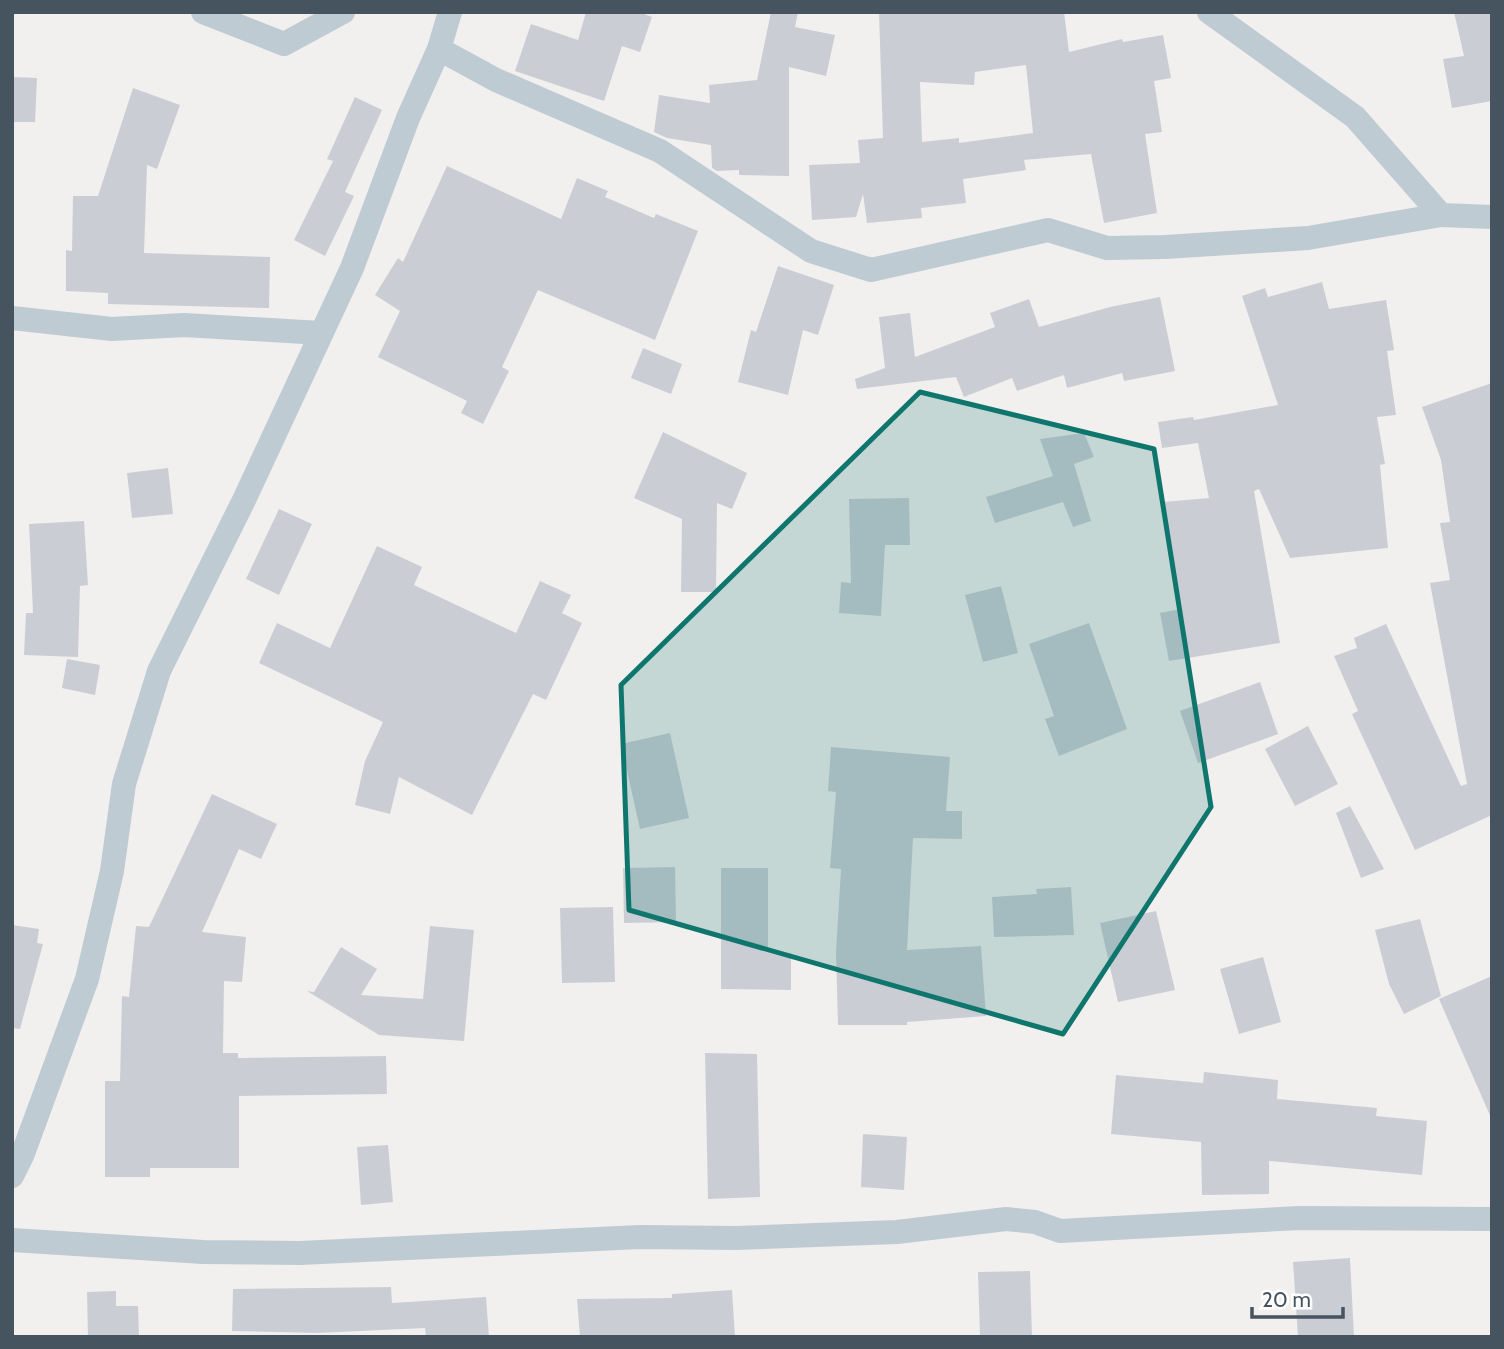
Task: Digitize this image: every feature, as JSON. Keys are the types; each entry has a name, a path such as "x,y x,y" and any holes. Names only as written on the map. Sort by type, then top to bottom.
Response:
{"street":[{"path":"203,12 284,44 343,12"},
{"path":"12,1176 87,979 113,871 124,784 159,671 244,500 352,268 408,118 439,50 450,12"},
{"path":"1209,12 1355,117 1441,215"},
{"path":"439,50 496,80 660,151 811,251 871,270 1048,230 1107,248 1165,247 1308,238 1441,215 1492,217"},
{"path":"12,318 112,329 184,325 321,333"},
{"path":"12,1240 203,1252 300,1253 627,1237 736,1238 897,1232 1006,1219 1035,1222 1060,1231 1299,1218 1492,1219"}],"highlighted area":[{"path":"920,392 1154,449 1211,807 1063,1034 629,910 621,685"}],"building":[{"path":"586,12 639,12 652,17 640,52 622,46 604,101 515,71 531,24 578,40"},
{"path":"771,12 798,12 795,27 835,35 826,76 789,67 789,176 739,175 739,170 717,171 712,168 711,145 667,138 654,132 659,95 710,103 709,85 757,80"},
{"path":"879,12 1064,12 1069,52 1122,39 1123,42 1163,35 1171,78 1154,81 1162,132 1145,134 1157,213 1104,223 1091,154 1024,160 1026,170 963,179 966,203 921,208 922,218 867,223 863,194 856,217 812,220 809,165 860,163 858,140 883,138","holes":["1026,65 1033,133 959,143 959,138 922,142 920,82 974,85 975,72"]},
{"path":"1454,12 1492,12 1492,101 1452,108 1443,59 1464,56"},
{"path":"12,77 37,78 35,122 12,122"},
{"path":"133,88 180,105 157,169 147,165 144,253 270,257 269,308 108,304 108,293 66,291 66,250 72,251 73,196 98,196"},
{"path":"355,97 382,110 345,192 354,196 325,256 294,240 333,161 327,159"},
{"path":"447,166 561,219 577,178 608,191 605,197 654,218 656,214 698,231 655,340 538,290 502,367 509,371 483,424 461,413 467,401 378,357 400,311 375,295 398,258 403,262"},
{"path":"778,266 834,285 818,335 803,330 788,395 738,382 751,330 756,332"},
{"path":"1322,282 1329,309 1386,300 1394,350 1387,351 1396,415 1377,417 1385,464 1380,465 1388,548 1290,558 1259,489 1254,491 1280,643 1169,661 1160,613 1181,609 1163,502 1209,498 1198,443 1162,448 1158,422 1193,417 1194,420 1278,405 1242,296 1265,288 1268,297"},
{"path":"1160,297 1175,371 1124,381 1122,373 1067,388 1064,375 1017,391 1012,378 964,397 956,377 857,389 855,379 885,368 879,317 910,313 915,357 995,327 990,313 1029,299 1039,327 1110,307"},
{"path":"643,348 682,364 671,394 631,378"},
{"path":"1492,383 1492,815 1415,850 1352,714 1358,711 1334,656 1357,648 1354,638 1386,624 1461,786 1467,784 1430,583 1450,580 1440,523 1450,522 1441,460 1422,407"},
{"path":"663,432 747,473 732,509 717,503 716,592 681,592 682,519 634,498"},
{"path":"1084,433 1094,457 1074,464 1091,521 1073,527 1063,502 995,523 986,497 1053,476 1040,439"},
{"path":"168,468 173,514 132,518 127,473"},
{"path":"909,498 910,545 885,545 881,616 839,613 841,582 851,583 849,499"},
{"path":"279,509 312,524 279,595 246,579"},
{"path":"84,521 88,585 80,586 78,657 24,655 26,613 33,613 29,524"},
{"path":"377,546 422,567 414,585 516,633 540,581 571,595 562,613 582,623 546,700 533,694 472,815 399,777 390,814 355,805 365,761 383,722 259,663 277,623 330,648"},
{"path":"1001,586 1018,653 983,662 965,595"},
{"path":"1089,623 1127,729 1059,756 1045,719 1054,716 1029,644"},
{"path":"67,659 100,665 95,695 62,688"},
{"path":"1260,682 1278,734 1198,763 1180,711"},
{"path":"1308,726 1338,784 1295,806 1265,749"},
{"path":"670,733 689,818 640,829 621,744"},
{"path":"831,747 950,757 946,811 962,811 962,839 913,838 907,950 981,946 986,1016 907,1022 907,1025 838,1025 836,952 841,869 830,868 836,792 828,791"},
{"path":"212,794 277,824 261,859 239,849 202,932 246,937 242,982 224,981 223,1053 238,1053 238,1058 386,1056 387,1094 239,1096 239,1168 150,1168 150,1177 105,1177 105,1081 120,1081 122,996 129,997 136,926 149,927"},
{"path":"1350,806 1384,869 1361,878 1336,813"},
{"path":"675,867 676,922 624,923 623,868"},
{"path":"721,868 768,868 768,952 791,953 791,990 721,989"},
{"path":"1071,887 1074,935 994,937 992,897 1037,894 1036,889"},
{"path":"613,907 615,982 562,983 560,908"},
{"path":"1156,911 1175,990 1118,1002 1100,923"},
{"path":"1420,919 1441,996 1404,1014 1389,984 1375,930"},
{"path":"12,925 39,929 37,943 43,944 20,1029 12,1028"},
{"path":"430,926 474,930 464,1041 379,1035 307,991 314,992 341,947 377,969 361,995 423,999"},
{"path":"1263,957 1281,1022 1239,1034 1220,969"},
{"path":"1492,976 1492,1120 1439,999"},
{"path":"705,1053 757,1054 760,1197 708,1199"},
{"path":"1204,1072 1278,1080 1277,1099 1377,1108 1376,1116 1427,1121 1422,1175 1269,1161 1269,1194 1202,1195 1201,1142 1111,1134 1116,1075 1203,1083"},
{"path":"863,1134 907,1137 904,1190 861,1187"},
{"path":"388,1145 393,1202 361,1205 357,1147"},
{"path":"1350,1258 1354,1337 1298,1337 1293,1262"},
{"path":"1030,1271 1032,1337 980,1337 978,1272"},
{"path":"391,1287 392,1303 486,1297 489,1337 426,1337 425,1328 317,1333 232,1331 233,1289"},
{"path":"732,1290 735,1337 580,1337 577,1299 672,1298 672,1294"},
{"path":"116,1291 116,1306 138,1306 139,1337 88,1337 87,1292"}]}
